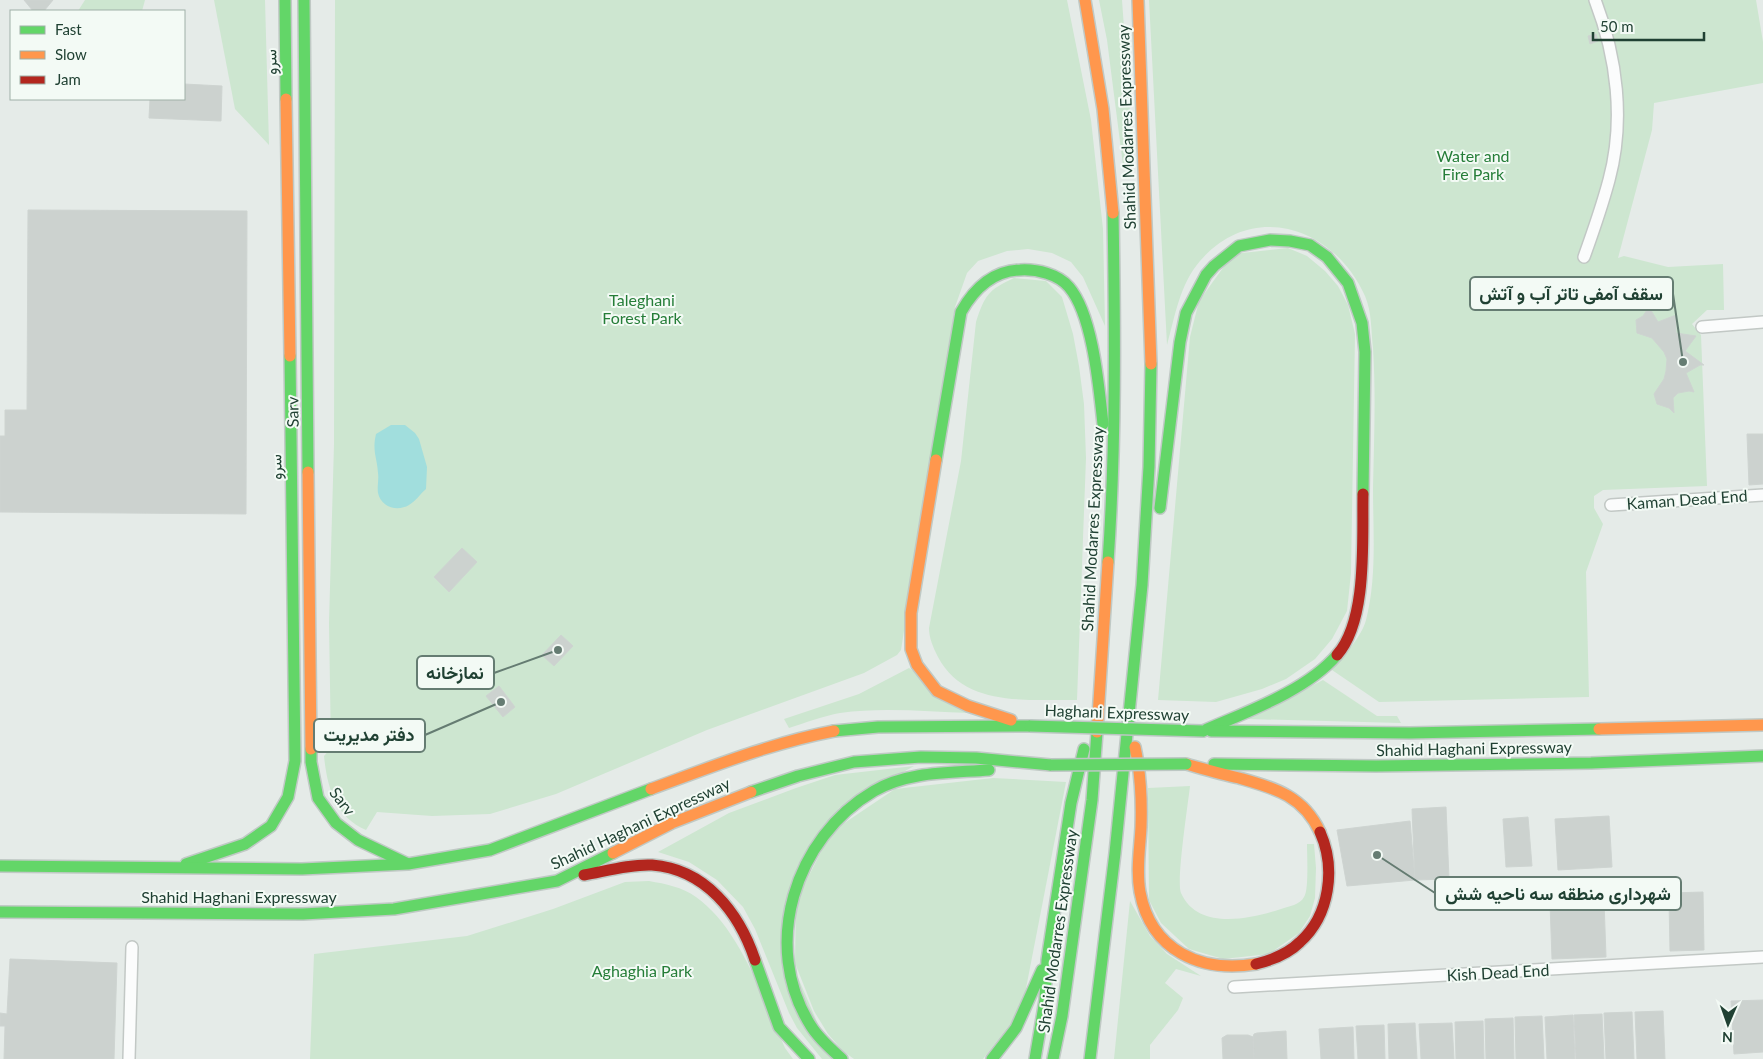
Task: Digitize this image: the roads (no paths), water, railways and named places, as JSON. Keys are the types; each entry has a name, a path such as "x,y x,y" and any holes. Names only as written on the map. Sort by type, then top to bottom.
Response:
{"main road":[{"name":"سرو","path":"178,867 245,844 271,826 288,797 295,761 286,0"},
{"name":"Sarv","path":"304,0 311,762 318,798 336,823 358,840 408,864"},
{"name":"Shahid Modarres Expressway","path":"1053,1059 1062,1016 1092,800 1112,502 1115,321 1113,209 1103,109 1085,0"},
{"name":"Shahid Modarres Expressway","path":"1090,1059 1113,872 1142,585 1149,467 1152,372 1144,208 1138,0"},
{"path":"1142,585 1160,512 1180,342 1186,313 1206,275 1239,246 1270,240 1290,240 1310,245 1326,257 1348,283 1362,323 1365,352 1365,398 1361,575 1357,613 1351,632 1341,651 1314,677 1264,704 1203,731"},
{"path":"1030,726 968,706 937,690 917,665 911,649 911,613 961,312 969,296 979,285 994,276 1010,270 1044,271 1069,287 1078,303 1086,326 1097,375 1112,502"},
{"path":"1035,1059 1045,1000 1047,960 1071,803 1100,685"},
{"path":"842,1059 829,1048 813,1029 802,1009 790,977 787,932 794,890 798,876 810,852 822,835 844,811 857,801 894,782 936,774 1051,765 1186,764 1274,788 1287,794 1309,814 1320,829 1325,842 1330,878 1327,894 1311,931 1298,943 1272,960 1244,966 1208,965 1192,960 1179,953 1165,940 1151,922 1142,902 1139,888 1138,868 1142,780 1128,710"},
{"name":"Shahid Haghani Expressway","path":"1203,731 1410,733 1763,725"},
{"name":"Shahid Haghani Expressway","path":"0,866 302,869 408,864 490,850 723,762 804,737 878,726 1030,726"},
{"name":"Haghani Expressway","path":"1030,726 1203,731"},
{"name":"Shahid Haghani Expressway","path":"1186,764 1376,766 1591,763 1763,756"},
{"name":"Shahid Haghani Expressway","path":"0,912 303,914 394,909 557,881 672,824 736,797 798,776 854,762 921,757 976,758 1051,765"},
{"path":"557,881 628,867 651,865 687,874 704,883 723,901 740,927 754,956 779,1027 809,1059"},
{"path":"992,1059 1016,1028 1047,960 1076,916"}],"street":[{"path":"1584,257 1610,179 1618,127 1616,87 1611,51 1604,23 1595,0"},
{"path":"1702,326 1763,322"},
{"name":"Kaman Dead End","path":"1611,504 1763,494"},
{"path":"129,1059 132,947"},
{"name":"Kish Dead End","path":"1234,987 1763,957"}],"water":[{"path":"391,425 405,425 415,433 419,439 427,467 426,489 411,503 400,508 386,505 382,502 378,493 375,450 376,434"}],"place":[{"name":"سقف آمفی تاتر آب و آتش","path":"1683,362"},
{"name":"نمازخانه","path":"558,650"},
{"name":"دفتر مدیریت","path":"501,702"},
{"name":"شهرداری منطقه سه ناحیه شش","path":"1377,855"}],"park label":[{"name":"Water and Fire Park","path":"1473,164"},
{"name":"Taleghani Forest Park","path":"642,308"},
{"name":"Aghaghia Park","path":"642,970"}]}
